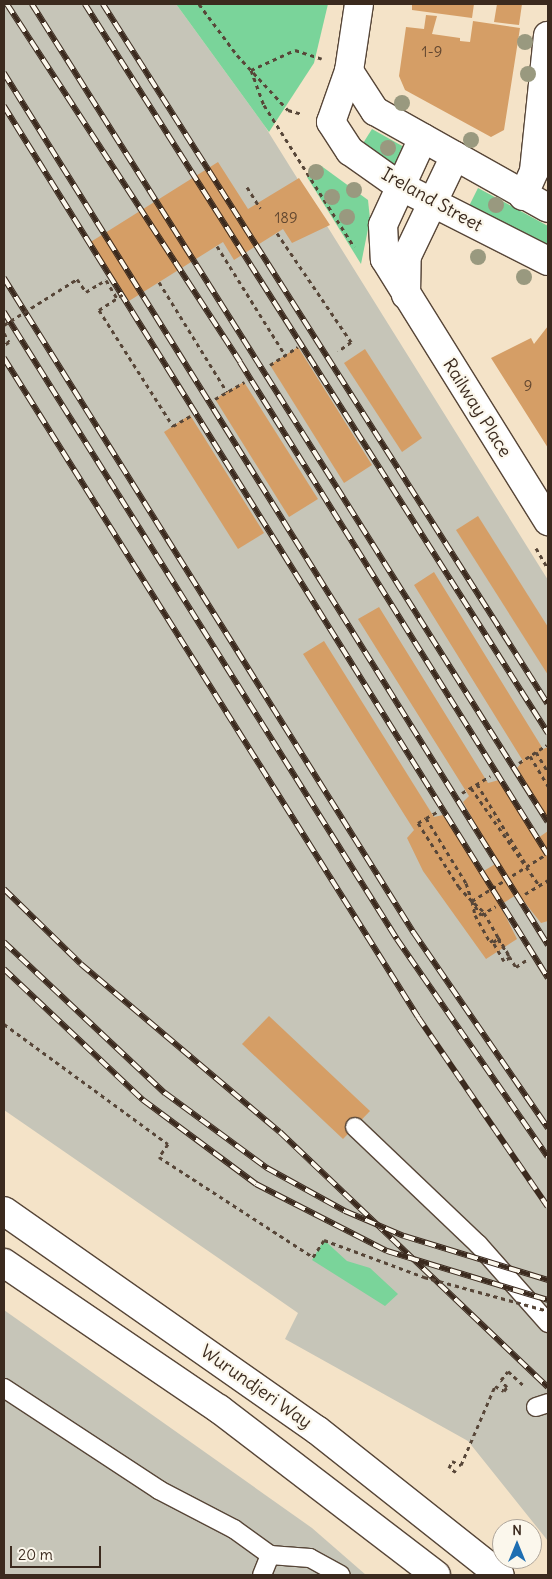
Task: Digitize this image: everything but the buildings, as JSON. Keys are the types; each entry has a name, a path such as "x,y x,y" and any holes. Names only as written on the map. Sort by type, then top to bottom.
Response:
{"main road":[{"path":"331,122 349,71 359,4"},
{"path":"523,196 534,171 548,36"},
{"path":"349,71 375,112 523,196 548,208"},
{"name":"Ireland Street","path":"331,122 350,151 398,185 548,261"},
{"name":"Railway Place","path":"423,138 398,185 383,225 382,248 406,295 548,521"},
{"path":"406,295 407,256 455,156"},
{"name":"Wurundjeri Way","path":"4,1211 317,1430 500,1575"},
{"path":"4,1263 219,1409 436,1575"}],"lane":[{"path":"355,1126 478,1244 548,1323"},
{"path":"4,1388 159,1490 234,1529 270,1555 310,1558 341,1575"},
{"path":"262,1575 270,1555"}],"path":[{"path":"198,4 251,70 288,110 331,122"},
{"path":"251,70 295,50 349,71"},
{"path":"247,187 260,208"},
{"path":"277,233 351,342 338,351"},
{"path":"218,246 285,355"},
{"path":"4,325 78,279 86,292 106,280 118,298"},
{"path":"159,282 227,392"},
{"path":"125,293 99,310 173,426 190,416"},
{"path":"4,333 10,342 4,345"},
{"path":"270,365 298,348"},
{"path":"216,399 244,382"},
{"path":"519,763 547,745"},
{"path":"536,752 548,772"},
{"path":"530,756 548,786"},
{"path":"462,793 490,776"},
{"path":"477,784 539,886"},
{"path":"471,788 526,866"},
{"path":"437,812 418,824 498,937 510,957 504,961 493,942 498,939 509,956 512,961 516,967 528,959"},
{"path":"426,818 466,883 490,942 498,937"},
{"path":"472,901 548,852"},
{"path":"525,894 548,880"},
{"path":"472,901 481,915 496,906"},
{"path":"4,1024 168,1144 159,1157 313,1257 324,1240 424,1277 548,1311"},
{"path":"456,1472 449,1468 452,1461 461,1465 488,1394 495,1386 504,1391 507,1387 501,1380 508,1371 542,1405"}],"shaded area":[{"path":"4,4 176,4 264,125 548,580 548,1541 542,1534 542,1519 530,1519 468,1441 285,1339 298,1313 4,1110"},
{"path":"4,1310 312,1528 366,1575 4,1575"}],"green space":[{"path":"176,4 328,4 314,63 269,132"},
{"path":"372,129 404,147 393,171 360,148"},
{"path":"320,165 368,200 370,219 361,264 307,177"},
{"path":"478,188 548,226 548,252 467,210"},
{"path":"324,1240 347,1261 370,1268 398,1294 385,1306 312,1260"}],"railway":[{"path":"7,4 240,362 548,855"},
{"path":"32,4 548,822"},
{"path":"85,4 548,733"},
{"path":"103,4 548,704"},
{"path":"4,73 548,945"},
{"path":"4,106 548,978"},
{"path":"4,278 414,933 548,1128"},
{"path":"4,312 397,939 548,1157"},
{"path":"4,358 418,1017 548,1207"},
{"path":"4,889 81,964 280,1132 548,1387"},
{"path":"4,942 165,1093 267,1168 345,1211 404,1236 548,1280"},
{"path":"4,969 143,1100 256,1184 387,1251 548,1300"}]}
